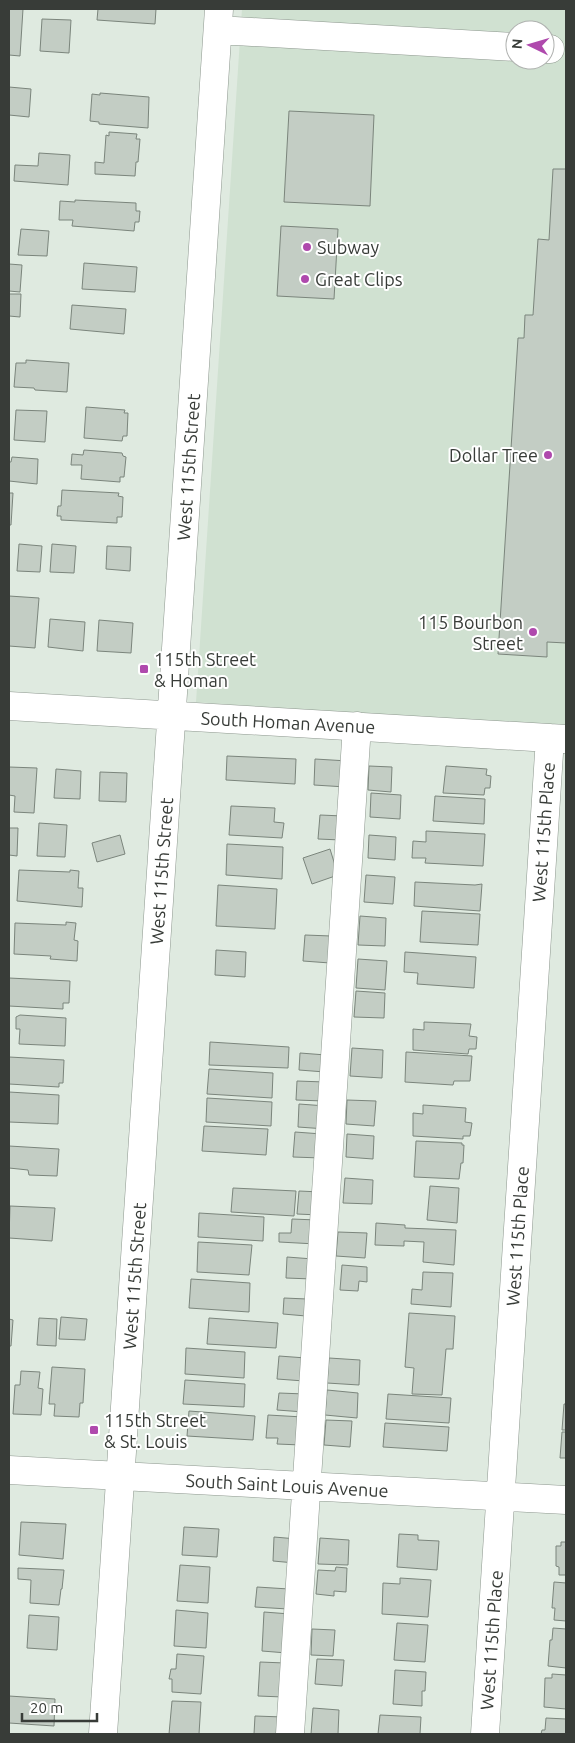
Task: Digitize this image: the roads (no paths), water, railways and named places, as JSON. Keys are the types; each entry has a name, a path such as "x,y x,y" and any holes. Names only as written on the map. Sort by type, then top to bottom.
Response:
{"street":[{"path":"218,20 505,46"},
{"name":"West 115th Street","path":"103,1734 218,20"},
{"name":"South Homan Avenue","path":"9,706 558,738"},
{"path":"290,1734 357,726"},
{"name":"West 115th Place","path":"485,1734 499,1496 558,738"},
{"name":"South Saint Louis Avenue","path":"9,1470 566,1500"}],"place":[{"name":"Subway","path":"307,247"},
{"name":"Great Clips","path":"305,279"},
{"name":"Dollar Tree","path":"548,455"},
{"name":"115 Bourbon Street","path":"533,632"},
{"name":"115th Street & Homan","path":"144,669"},
{"name":"115th Street & St. Louis","path":"94,1430"}]}
